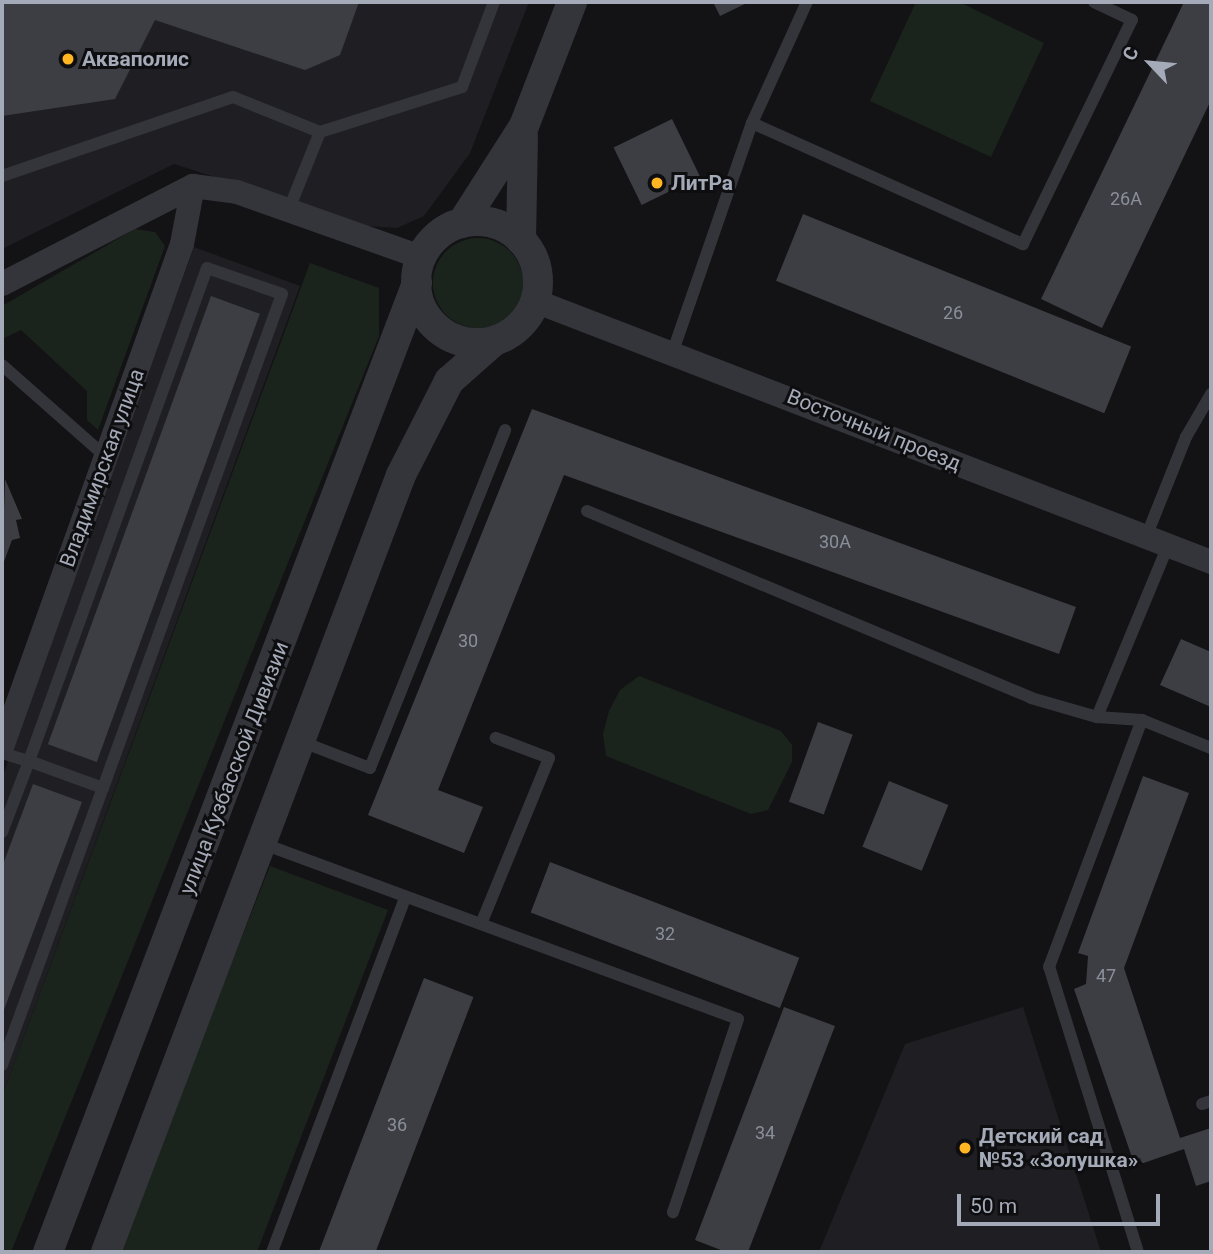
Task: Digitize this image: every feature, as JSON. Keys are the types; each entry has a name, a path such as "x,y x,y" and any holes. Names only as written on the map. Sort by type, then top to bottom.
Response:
{"street":[{"name":"улица Кузбасской Дивизии","path":"48,1252 419,270 445,230 462,223 524,126 572,2"},
{"name":"улица Кузбасской Дивизии","path":"524,126 520,240 536,264 535,302"},
{"path":"2,284 193,186 289,209 419,270 425,314 438,330 455,340 494,341"},
{"name":"Владимирская улица","path":"2,747 182,244 193,186"},
{"path":"462,223 497,224 520,240"},
{"name":"Восточный проезд","path":"535,302 673,351 1211,562"},
{"path":"106,1252 423,426 449,381 494,341 526,319 535,302"}],"lane":[{"path":"2,176 233,97 320,132 462,87 494,2"},
{"path":"673,351 752,123 807,2"},
{"path":"752,123 1023,244 1132,20 1094,2"},
{"path":"289,209 320,132"},
{"path":"2,832 207,268 282,294 2,1065"},
{"path":"2,365 107,457"},
{"path":"1097,717 1157,542 1173,466 1211,394"},
{"path":"300,741 370,768 505,430"},
{"path":"587,511 1031,698 1097,717 1142,720 1211,748"},
{"path":"1138,1252 1049,967 1142,720"},
{"path":"481,924 548,758 496,738"},
{"path":"2,753 103,788"},
{"path":"261,843 738,1019 673,1212"},
{"path":"271,1252 405,898"}],"shaded area":[{"path":"2,2 529,2 470,153 424,216 397,228 367,226 174,164 2,249"},
{"path":"916,2 959,2 1044,43 991,157 870,101"},
{"path":"135,229 155,232 165,246 98,430 87,420 87,391 21,330 2,339 2,306"},
{"path":"478,238 495,241 510,251 520,266 523,283 520,300 510,315 495,325 478,328 461,325 446,315 436,300 433,283 436,266 446,251 461,241"},
{"path":"194,247 300,286 2,1096 2,778"},
{"path":"310,263 379,288 379,336 11,1252 2,1252 2,1096"},
{"path":"639,676 781,731 792,745 792,762 768,810 751,814 606,756 603,734 609,711 620,690"},
{"path":"270,866 388,910 257,1252 117,1252"},
{"name":"Детский сад №53 «Золушка»","path":"1023,1007 1101,1252 819,1252 905,1044"}],"building":[{"name":"Акваполис","path":"2,2 359,2 340,55 305,70 155,20 115,99 2,116"},
{"path":"713,2 749,2 720,16"},
{"path":"1184,2 1211,2 1211,100 1102,328 1041,299"},
{"path":"672,119 700,177 642,205 614,147"},
{"path":"803,214 1131,347 1104,413 776,281"},
{"path":"211,296 260,314 97,762 48,744"},
{"path":"532,409 1076,607 1059,654 564,475 438,790 483,807 464,853 368,815"},
{"path":"5,479 22,519 16,520 20,538 12,540 2,567"},
{"path":"1181,639 1211,652 1211,707 1160,685"},
{"path":"818,722 853,735 824,815 789,802"},
{"path":"1143,776 1189,793 1124,968 1180,1138 1211,1128 1211,1181 1196,1186 1184,1149 1135,1166 1074,989 1086,984 1088,956 1078,953"},
{"path":"889,781 948,805 922,871 862,847"},
{"path":"33,784 82,802 2,1015 2,867"},
{"path":"550,862 799,958 780,1008 531,912"},
{"path":"424,978 473,997 376,1252 319,1252"},
{"path":"784,1007 835,1026 748,1252 726,1252 695,1240"}],"place":[{"name":"Акваполис","path":"68,59"},
{"name":"ЛитРа","path":"657,183"},
{"name":"Детский сад №53 «Золушка»","path":"965,1148"}]}
